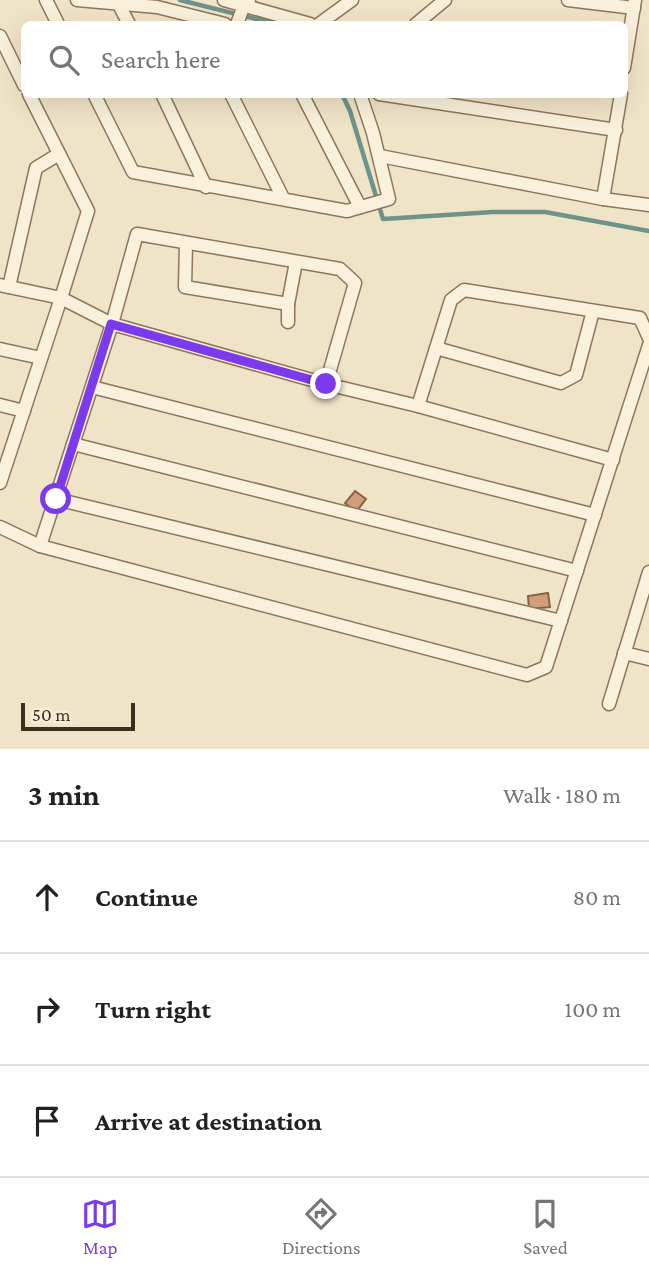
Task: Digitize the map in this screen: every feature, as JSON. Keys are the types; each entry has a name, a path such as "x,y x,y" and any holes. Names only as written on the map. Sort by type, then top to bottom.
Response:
{"street":[{"path":"77,0 157,7 195,21"},
{"path":"224,0 242,12 293,21"},
{"path":"323,21 352,0"},
{"path":"420,21 445,0"},
{"path":"568,0 634,4 628,47"},
{"path":"49,1 57,21"},
{"path":"118,3 127,21"},
{"path":"0,36 21,79"},
{"path":"0,483 3,463 24,411 88,211 31,98"},
{"path":"96,98 133,172 347,211 388,199 380,156 361,98"},
{"path":"164,98 206,187"},
{"path":"233,98 283,198"},
{"path":"304,98 360,207"},
{"path":"405,98 615,131"},
{"path":"603,199 620,98"},
{"path":"59,154 36,168 4,286 61,299 111,324 612,460"},
{"path":"380,156 603,199 649,205"},
{"path":"40,547 92,387 137,234 340,269 355,283 326,384"},
{"path":"186,243 186,287 288,304"},
{"path":"288,322 288,304 296,261"},
{"path":"418,406 451,300 464,290 640,318 649,338"},
{"path":"436,348 561,383 576,375 593,311"},
{"path":"0,527 40,547 527,675 546,667 649,345"},
{"path":"0,349 41,358"},
{"path":"92,387 595,515"},
{"path":"0,405 24,411"},
{"path":"73,444 577,571"},
{"path":"56,499 561,621"},
{"path":"609,704 649,572"},
{"path":"624,653 649,659"}],"building":[{"path":"355,491 366,499 356,512 345,503"},
{"path":"548,593 550,607 529,609 528,596"}],"waterway":[{"path":"180,0 264,21"},
{"path":"344,98 383,219 493,212 545,212 649,231"}],"route":[{"path":"56,499 111,324 326,384"}]}
